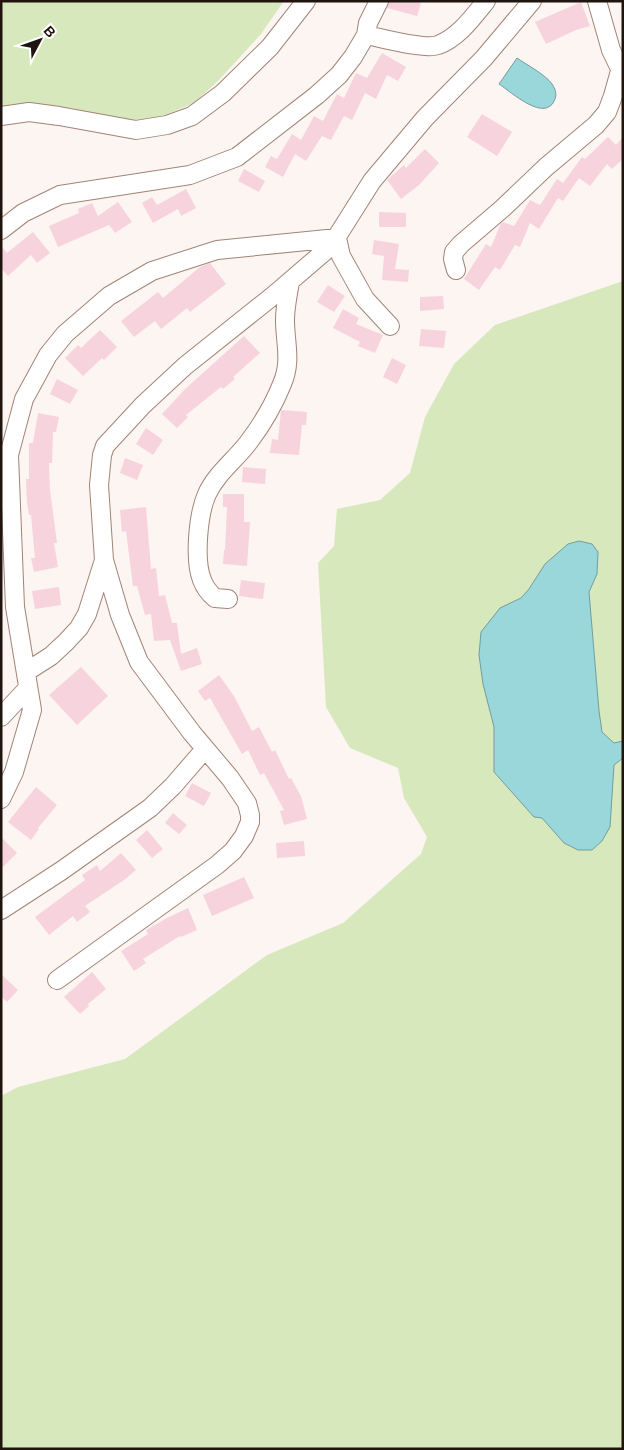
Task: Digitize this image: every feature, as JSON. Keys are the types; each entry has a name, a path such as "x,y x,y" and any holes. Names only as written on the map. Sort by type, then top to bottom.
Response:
{"street":[{"path":"1,116 29,112 136,130 167,125 192,116 223,93 270,47 306,1"},
{"path":"1,230 23,214 60,194 190,175 237,158 317,95 339,75 353,57 366,35 368,23 379,1"},
{"path":"366,35 423,46 437,46 462,30 486,1"},
{"path":"57,980 217,865 239,844 250,822 247,803 230,778 192,733 139,662 120,615 104,560 99,485 105,446 143,405 185,366 322,255 337,238 372,181 425,118 484,58 532,1"},
{"path":"456,270 452,259 454,252 461,244 503,208 546,167 596,125 607,112 621,73 611,50 597,1"},
{"path":"337,238 341,256 365,298 390,326"},
{"path":"1,799 14,772 32,710 15,607 9,455 24,399 48,354 65,334 109,296 152,270 217,250 337,238"},
{"path":"228,599 215,598 206,590 201,578 198,562 198,536 202,515 207,494 216,480 248,443 270,408 282,384 287,370 288,359 285,318 290,282"},
{"path":"1,717 27,680 79,628 86,614 104,560"},
{"path":"1,910 61,871 150,808 173,786 205,749"}],"green space":[{"path":"1,1 284,1 261,34 219,80 194,103 155,119 121,121 71,108 23,104 1,108"},
{"path":"623,281 623,1449 1,1449 1,1096 18,1087 125,1059 267,955 343,923 421,854 427,837 404,798 398,768 350,748 326,707 318,563 334,546 337,509 380,500 410,473 425,417 454,364 495,325"}],"water":[{"path":"517,58 552,84 556,95 551,106 544,108 528,104 499,84"},
{"path":"579,541 592,544 598,552 597,574 589,592 602,732 614,743 623,741 623,758 614,765 610,827 602,841 592,850 578,850 564,843 542,818 534,817 494,772 494,727 483,684 479,655 481,632 500,608 521,598 545,564 568,544"}],"building":[{"path":"389,1 421,3 417,16 387,8"},
{"path":"581,2 590,26 576,30 546,44 535,22"},
{"path":"382,53 406,67 398,81 387,75 376,99 365,93 352,120 344,116 331,140 322,136 306,161 295,154 283,177 265,167 271,156 277,159 292,134 301,140 314,116 323,121 337,94 344,98 356,73 367,78"},
{"path":"482,114 512,132 497,156 467,137"},
{"path":"608,137 616,145 623,137 623,159 612,169 607,164 590,186 579,178 563,201 558,198 539,229 530,223 520,247 515,245 500,270 495,267 479,290 464,279 486,244 491,247 501,223 514,226 530,200 540,205 557,179 563,183 582,157 585,159"},
{"path":"425,149 439,163 419,185 401,199 387,180 404,165 406,168"},
{"path":"244,169 265,181 259,192 238,181"},
{"path":"186,189 196,208 181,216 178,209 153,223 142,203 152,197 157,205"},
{"path":"118,202 132,222 115,233 109,225 58,247 49,226 79,213 78,209 92,203 98,216"},
{"path":"379,212 406,213 406,227 379,227"},
{"path":"33,232 50,253 37,263 31,255 8,276 1,268 1,246 7,253"},
{"path":"374,240 399,244 395,269 409,270 408,282 382,280 384,256 372,254"},
{"path":"210,263 226,284 190,312 187,308 161,329 155,321 134,337 121,321 158,292 163,298 200,267"},
{"path":"328,285 345,296 334,312 317,302"},
{"path":"443,296 444,309 420,311 420,297"},
{"path":"343,309 359,318 356,324 383,335 375,353 358,346 360,342 333,328"},
{"path":"421,329 446,331 444,348 419,346"},
{"path":"100,330 117,347 83,376 65,358 78,345 81,348"},
{"path":"244,336 260,353 233,377 235,379 223,389 221,387 186,415 188,417 177,428 162,414 185,389"},
{"path":"392,358 406,365 397,384 383,377"},
{"path":"57,379 78,390 70,404 50,394"},
{"path":"281,410 307,412 306,425 302,425 299,455 270,453 272,439 278,440"},
{"path":"38,413 59,417 56,432 53,432 52,463 49,463 50,490 57,543 54,543 58,567 34,572 31,558 35,558 31,515 29,515 27,503 26,479 29,479 29,443 33,443"},
{"path":"146,428 163,440 153,455 136,444"},
{"path":"125,458 143,465 137,480 120,473"},
{"path":"243,467 266,469 265,484 242,482"},
{"path":"223,494 244,494 244,522 250,522 247,566 223,564 227,507 223,507"},
{"path":"146,507 151,569 156,568 159,596 165,595 172,623 177,623 181,654 197,648 202,664 181,671 170,640 154,641 151,614 145,615 137,586 133,586 126,531 122,532 120,510"},
{"path":"241,580 265,583 263,599 239,596"},
{"path":"59,587 61,605 35,609 32,591"},
{"path":"81,667 108,696 77,725 49,695"},
{"path":"219,675 234,696 252,731 259,727 272,752 275,750 289,779 291,778 301,796 307,819 284,825 280,811 284,810 264,773 260,775 248,750 242,754 210,698 205,701 198,691"},
{"path":"192,783 211,793 204,806 185,796"},
{"path":"36,787 57,805 38,828 31,840 8,822"},
{"path":"173,813 187,825 179,834 165,823"},
{"path":"147,830 163,849 152,858 136,840"},
{"path":"1,837 17,853 1,869"},
{"path":"304,841 305,856 277,858 276,843"},
{"path":"121,853 136,870 85,906 90,912 77,922 73,916 49,935 35,917 85,880 82,875 97,865 100,871"},
{"path":"244,877 254,898 212,916 203,895"},
{"path":"188,908 197,930 180,936 143,959 146,963 134,971 121,951 148,934 146,930"},
{"path":"92,972 106,989 88,1004 89,1006 80,1014 64,997"},
{"path":"1,974 18,990 7,1002 1,996"}]}
